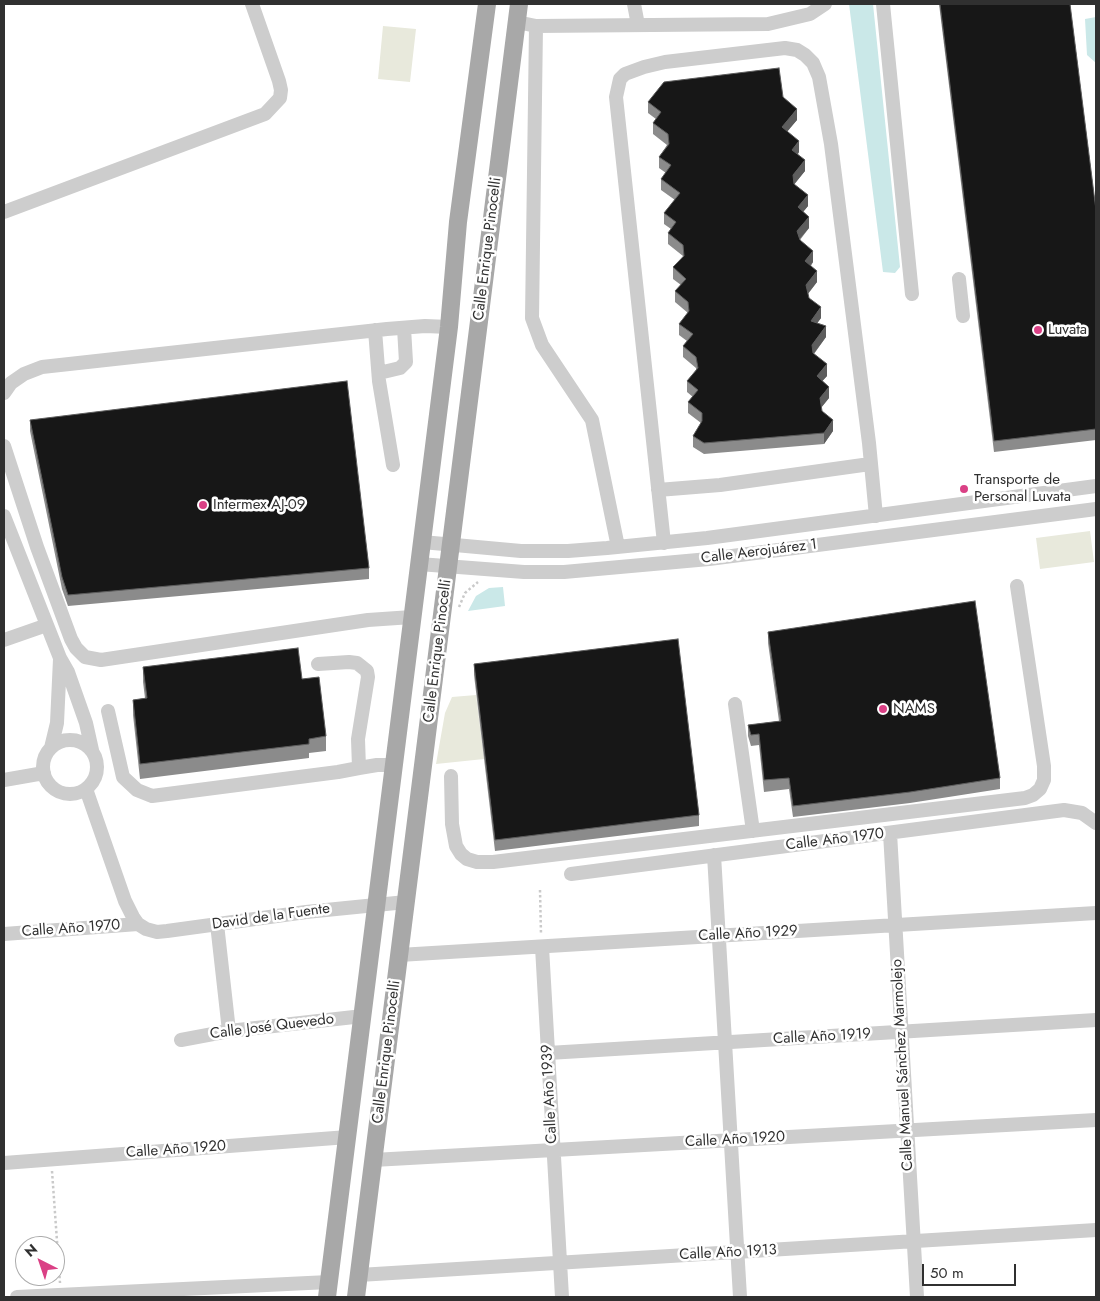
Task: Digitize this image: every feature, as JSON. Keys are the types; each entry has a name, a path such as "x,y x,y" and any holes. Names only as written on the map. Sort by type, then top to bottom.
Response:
{"main road":[{"name":"Calle Enrique Pinocelli","path":"328,1290 449,327 458,222 487,4"},
{"name":"Calle Enrique Pinocelli","path":"356,1297 519,4"}],"street":[{"path":"4,212 265,114 280,98 279,81 252,4"},
{"path":"634,4 638,25"},
{"path":"517,22 536,26 768,24 810,14 825,4"},
{"path":"882,4 912,294"},
{"path":"536,26 532,318 542,345 592,420 618,547"},
{"path":"664,543 616,97 620,78 625,74 665,62 785,48 797,50 813,63 819,77 831,144 876,516"},
{"path":"959,279 963,316"},
{"path":"4,393 12,383 24,374 42,367 374,330 449,327"},
{"path":"379,373 400,368 406,362 404,328"},
{"path":"374,330 393,465"},
{"path":"4,446 37,548 70,639 85,658 101,660 368,620 412,617"},
{"path":"658,490 720,484 870,464"},
{"name":"Calle Aerojuárez 1","path":"422,542 540,551 618,547 664,543 876,516 1096,486"},
{"name":"Calle Aerojuárez 1","path":"419,564 564,572 709,559 1096,509"},
{"path":"4,516 8,542 47,624 75,690 96,758 96,775 92,783 78,793 60,792 47,781 43,764 46,755 58,742 76,740 92,750"},
{"path":"451,776 452,824 456,846 460,854 467,860 477,862 493,862 1033,796 1040,790 1044,780 1044,766 1018,586"},
{"path":"4,640 47,624"},
{"path":"51,748 57,723 60,658"},
{"path":"318,664 349,662 357,664 367,671 366,699 358,739 359,768"},
{"path":"735,704 753,831"},
{"path":"108,711 123,777 136,790 152,796 338,772 377,765 394,765"},
{"path":"4,780 44,773"},
{"path":"86,789 125,901 138,924"},
{"name":"Calle Año 1970","path":"571,874 1064,810 1082,813 1096,823"},
{"name":"Calle Manuel Sánchez Marmolejo","path":"890,832 917,1297"},
{"path":"714,856 740,1297"},
{"name":"David de la Fuente","path":"138,924 146,929 157,932 406,902"},
{"name":"Calle Año 1929","path":"399,955 1096,913"},
{"name":"Calle Año 1970","path":"4,934 138,924"},
{"path":"217,924 229,1031"},
{"name":"Calle Año 1939","path":"542,947 562,1297"},
{"name":"Calle José Quevedo","path":"181,1040 229,1031 363,1016"},
{"name":"Calle Año 1919","path":"548,1053 1096,1020"},
{"name":"Calle Año 1920","path":"373,1160 1096,1120"},
{"name":"Calle Año 1920","path":"4,1163 348,1137"},
{"name":"Calle Año 1913","path":"359,1275 1096,1230"},
{"path":"17,1297 328,1290"}],"path":[{"path":"458,609 465,593 470,588 485,578 503,570"},
{"path":"540,890 542,947"},
{"path":"52,1160 61,1295"}],"shaded area":[{"path":"383,26 416,29 410,82 378,79"},
{"path":"1090,531 1094,562 1040,569 1036,538"},
{"path":"476,695 484,759 436,764 445,713 452,697"}],"water":[{"path":"849,4 873,4 900,267 895,273 883,272"},
{"path":"1096,17 1096,63 1087,55 1085,19"},
{"path":"503,587 505,606 468,611 476,596 489,588"}],"building":[{"name":"Luvata","path":"940,4 1070,4 1096,210 1096,429 994,441"},
{"path":"779,68 783,97 797,109 782,127 799,141 792,150 805,160 793,175 794,184 808,195 798,207 809,217 797,231 800,240 813,251 805,261 817,271 806,285 809,298 821,307 811,321 826,326 812,345 813,353 827,364 817,376 829,387 820,398 822,411 833,420 824,433 704,443 693,436 702,421 702,413 688,402 698,390 687,381 698,368 696,357 683,346 693,334 679,324 689,311 688,302 675,291 686,279 673,267 684,256 683,245 668,233 676,222 664,213 680,193 661,179 671,165 659,157 669,144 668,134 653,123 661,112 648,102 664,82"},
{"name":"Intermex AJ-09","path":"347,381 369,568 68,595 62,577 30,420"},
{"name":"NAMS","path":"975,601 1000,778 910,792 793,806 789,778 764,780 759,734 751,735 748,725 781,721 768,632"},
{"path":"678,639 699,815 495,840 474,664"},
{"path":"298,648 302,679 319,677 326,736 309,739 309,744 140,764 133,700 147,698 143,667"}],"place":[{"name":"Luvata","path":"1038,330"},
{"name":"Transporte de Personal Luvata","path":"964,489"},
{"name":"Intermex AJ-09","path":"203,505"},
{"name":"NAMS","path":"883,709"}]}
